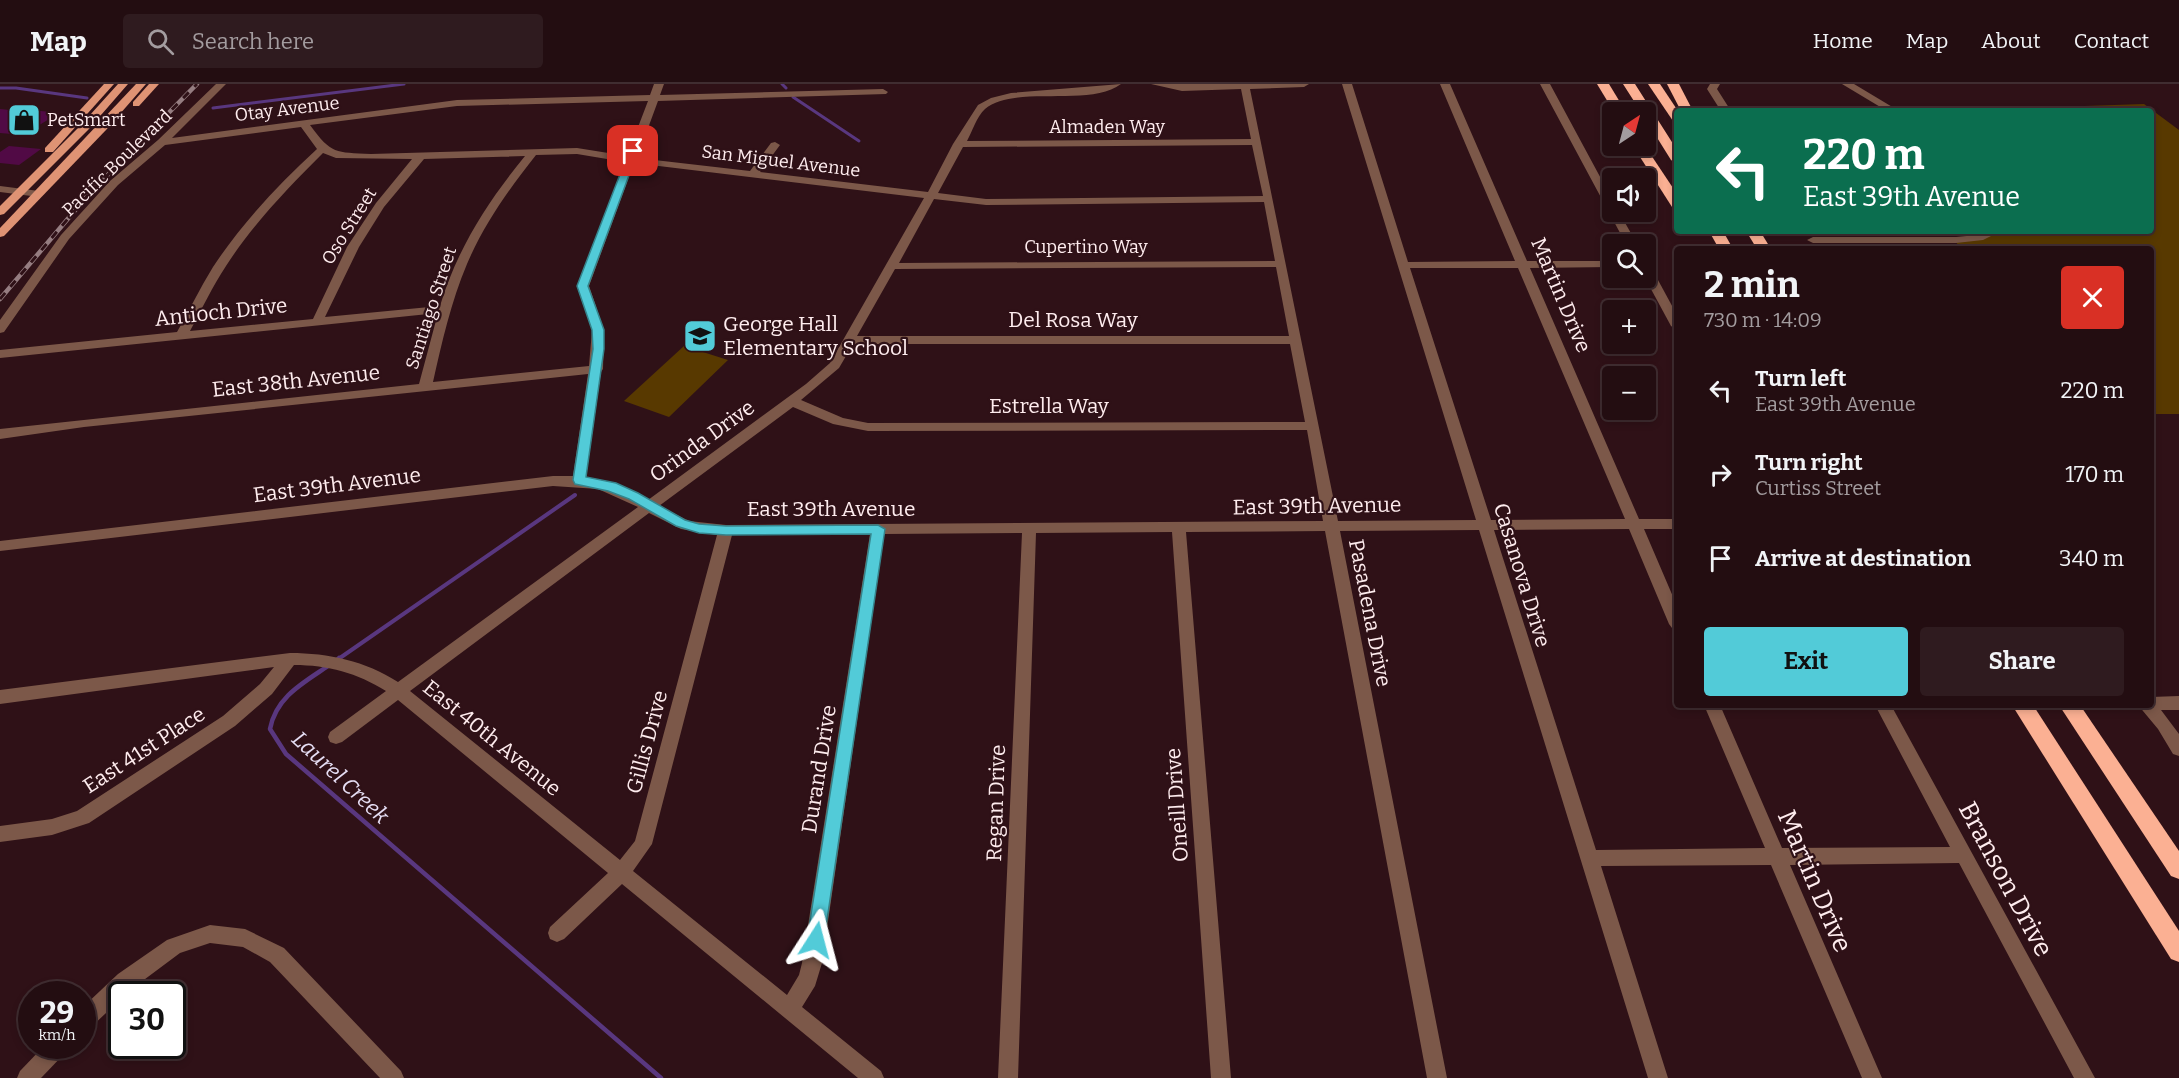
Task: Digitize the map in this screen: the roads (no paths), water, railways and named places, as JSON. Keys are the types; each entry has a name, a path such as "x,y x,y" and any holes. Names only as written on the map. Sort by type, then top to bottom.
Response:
{"highway":[{"path":"1603,84 1614,102"},
{"path":"1629,84 1674,155"},
{"path":"1654,84 1674,114"},
{"path":"1673,84 1685,108"},
{"path":"1646,156 1674,199"},
{"path":"2024,708 2179,951"},
{"path":"2071,708 2179,869"}],"main road":[{"path":"20,192 18,185 23,177 109,84"},
{"path":"0,212 78,135 123,84"},
{"path":"0,234 57,176 141,84"},
{"path":"57,176 108,133 154,84"}],"street":[{"name":"Pacific Boulevard","path":"0,329 65,237 114,183 162,142 221,84"},
{"path":"579,480 597,369 598,330 582,286 659,84"},
{"name":"Orinda Drive","path":"336,736 792,401 835,364 958,144 981,107 989,100 1024,92 1092,90 1116,84"},
{"path":"1156,84 1182,88 1304,84"},
{"name":"Casanova Drive","path":"1347,84 1587,858 1658,1078"},
{"name":"Martin Drive","path":"1445,84 1674,617"},
{"path":"1545,84 1602,190"},
{"path":"1715,84 1712,89 1724,108"},
{"path":"1847,84 1889,108"},
{"name":"Pasadena Drive","path":"1245,86 1269,199 1437,1078"},
{"name":"Otay Avenue","path":"162,142 457,103 655,96 883,92"},
{"path":"181,336 219,267 247,228 289,180 322,149 304,124"},
{"name":"Almaden Way","path":"958,144 1257,142"},
{"path":"753,174 775,145"},
{"name":"San Miguel Avenue","path":"322,149 336,155 577,151 986,202 1269,199"},
{"name":"Santiago Street","path":"426,387 446,309 468,248 496,200 533,152"},
{"name":"Oso Street","path":"317,322 352,247 380,205 421,155"},
{"path":"0,189 39,194"},
{"path":"1813,240 1960,244 1988,234"},
{"name":"Cupertino Way","path":"891,266 1281,264"},
{"path":"1402,265 1602,264"},
{"path":"1656,287 1674,320"},
{"name":"Antioch Drive","path":"0,354 446,309"},
{"name":"Del Rosa Way","path":"850,340 1295,340"},
{"name":"East 38th Avenue","path":"0,434 597,369"},
{"name":"Estrella Way","path":"792,401 825,418 852,426 868,427 1311,426"},
{"name":"East 39th Avenue","path":"0,546 553,481 579,480 611,487 680,523 699,528 726,530 1179,529 1674,524"},
{"name":"Durand Drive","path":"789,1009 808,979 812,963 878,529"},
{"name":"Regan Drive","path":"1008,1078 1029,529"},
{"name":"Oneill Drive","path":"1179,529 1221,1078"},
{"name":"Gillis Drive","path":"556,933 622,872 643,844 726,530"},
{"name":"East 40th Avenue","path":"0,697 290,659 353,666 376,676 397,690 874,1078"},
{"name":"East 41st Place","path":"0,834 66,826 83,817 229,720 266,689 290,659"},
{"path":"2154,704 2179,703"},
{"name":"Martin Drive","path":"1713,708 1872,1078"},
{"name":"Branson Drive","path":"1885,708 2085,1078"},
{"path":"2149,708 2164,724 2179,749"},
{"path":"1587,858 1965,855"},
{"path":"96,1009 125,981 174,945 210,934 246,938 277,955 394,1078"},
{"path":"27,1078 45,1059"}],"waterway":[{"name":"Laurel Creek","path":"213,108 404,84"},
{"name":"Laurel Creek","path":"782,84 786,88"},
{"name":"Laurel Creek","path":"0,88 16,88 87,98"},
{"name":"Laurel Creek","path":"793,97 859,141"},
{"name":"Laurel Creek","path":"339,658 337,660 575,495"},
{"name":"Laurel Creek","path":"328,666 284,699 273,718 270,729 286,754 661,1078"}],"railway":[{"path":"0,299 88,195 197,84"}],"place":[{"name":"PetSmart","path":"24,120"},
{"name":"George Hall Elementary School","path":"700,336"}]}
